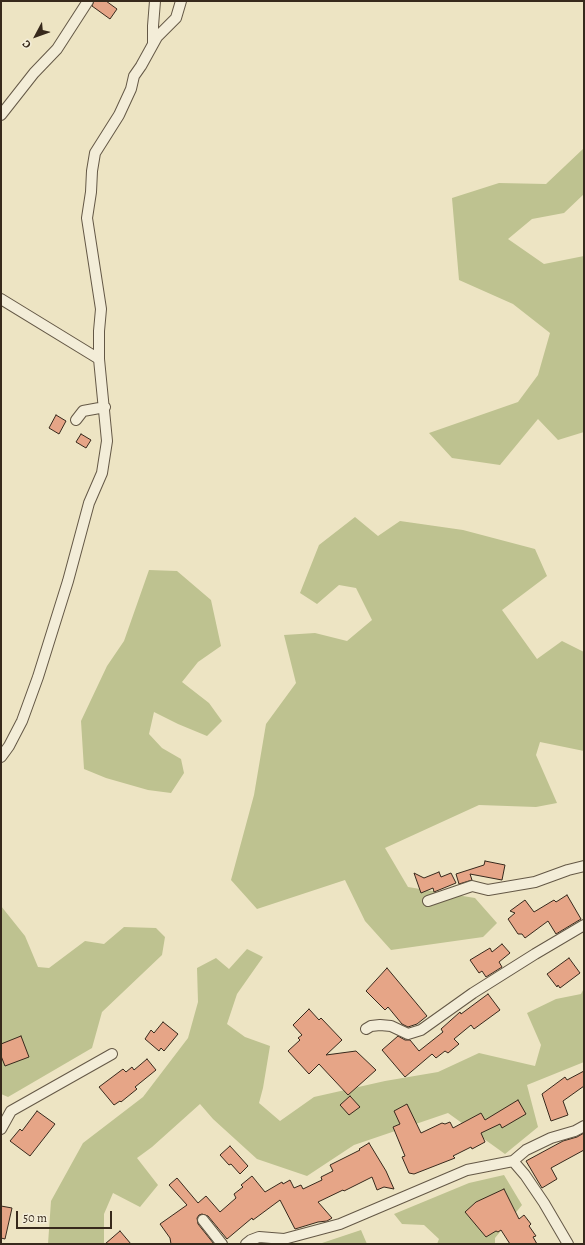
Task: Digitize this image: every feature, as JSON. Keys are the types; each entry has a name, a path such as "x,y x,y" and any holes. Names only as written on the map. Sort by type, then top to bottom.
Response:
{"street":[{"path":"1,115 34,73 57,49 88,1"},
{"path":"153,44 155,1"},
{"path":"1,757 9,746 22,721 38,677 70,574 89,503 102,473 108,441 99,360 101,309 87,218 95,153 119,115 131,89 134,76 157,37 176,18 181,1"},
{"path":"1,299 99,360"},
{"path":"76,420 83,411 105,407"},
{"path":"428,901 472,886 488,890 535,882 584,866"},
{"path":"366,1029 371,1026 380,1025 391,1026 408,1034 421,1030 473,993 584,925"},
{"path":"1,1129 11,1111 112,1054"},
{"path":"246,1244 259,1237 284,1238 340,1224 467,1170 513,1161 526,1150 551,1138 575,1131 584,1126"},
{"path":"513,1161 525,1175 544,1203 568,1244"},
{"path":"203,1220 222,1244"}],"green space":[{"path":"584,148 584,194 564,213 532,219 508,239 544,264 584,256 584,432 558,440 538,419 500,465 452,458 429,433 518,402 538,375 550,333 513,304 459,280 452,198 499,183 546,184"},
{"path":"355,517 378,536 400,521 463,530 535,549 547,576 502,610 537,659 562,641 584,652 584,751 540,742 536,755 557,803 536,807 479,805 385,848 408,887 475,898 497,923 483,937 391,950 365,921 345,880 257,909 231,880 254,795 266,724 296,683 284,635 315,633 347,641 372,620 356,588 339,585 317,604 300,593 319,545"},
{"path":"149,570 177,571 211,600 221,646 198,662 182,682 209,703 222,721 207,736 154,712 149,734 162,748 181,759 184,773 171,793 148,790 106,778 84,769 81,721 107,666 124,641"},
{"path":"1,906 25,936 38,967 49,968 85,941 104,944 124,927 156,928 165,937 162,955 102,1012 92,1048 8,1097 1,1094"},
{"path":"247,949 263,957 237,994 227,1024 245,1037 270,1046 259,1103 280,1121 314,1097 385,1081 438,1072 479,1053 535,1066 541,1045 527,1013 556,999 581,994 584,988 584,1062 527,1085 538,1127 505,1154 448,1113 354,1145 307,1176 257,1159 213,1119 200,1104 152,1147 137,1158 158,1185 140,1207 113,1193 104,1214 104,1244 48,1244 51,1201 83,1143 143,1097 188,1038 198,1002 197,968 216,958 229,969"},
{"path":"504,1175 522,1205 495,1238 495,1244 437,1244 439,1239 424,1225 402,1224 394,1214 469,1183"},
{"path":"361,1230 367,1244 319,1244"}],"building":[{"path":"94,1 106,1 117,9 110,19 92,6"},
{"path":"56,415 66,421 59,434 49,428"},
{"path":"81,434 91,440 86,448 76,442"},
{"path":"485,861 505,865 502,880 470,874 472,880 459,884 456,874 484,865"},
{"path":"439,872 441,877 451,873 456,883 434,892 433,888 421,893 414,873 424,878"},
{"path":"567,895 581,919 556,934 548,921 525,938 522,934 518,934 508,919 515,913 510,911 525,900 534,912 554,900 556,902"},
{"path":"502,944 510,953 499,962 502,967 486,977 482,971 479,973 470,960 490,948 492,952"},
{"path":"569,958 580,973 560,988 558,985 557,987 547,974"},
{"path":"387,968 427,1016 417,1024 408,1027 402,1024 388,1007 385,1010 366,991"},
{"path":"488,994 500,1010 474,1029 471,1025 454,1039 459,1044 448,1053 445,1051 436,1058 432,1054 405,1077 382,1050 398,1036 405,1040 410,1040 419,1051 443,1032 441,1029 460,1012 461,1014"},
{"path":"309,1009 319,1020 321,1018 342,1040 326,1055 356,1051 376,1070 348,1095 319,1064 309,1074 288,1051 300,1040 298,1038 302,1035 293,1025"},
{"path":"163,1022 178,1034 164,1051 161,1048 159,1051 145,1039 151,1030 154,1033"},
{"path":"21,1036 29,1057 5,1066 1,1056 1,1044"},
{"path":"147,1059 156,1070 135,1087 137,1089 121,1102 120,1101 114,1105 99,1087 123,1069 126,1072 132,1067 134,1070"},
{"path":"584,1071 584,1086 563,1101 568,1115 551,1121 542,1094 565,1077 567,1080"},
{"path":"350,1096 360,1107 349,1115 340,1105"},
{"path":"518,1100 526,1114 502,1128 500,1124 481,1133 485,1142 472,1149 471,1147 453,1156 455,1158 414,1174 409,1173 402,1157 405,1156 393,1127 400,1124 394,1111 407,1104 421,1133 442,1123 445,1124 450,1122 453,1128 481,1113 485,1120"},
{"path":"37,1111 55,1124 30,1156 10,1141 20,1129 22,1131"},
{"path":"584,1133 584,1150 551,1168 557,1179 542,1188 526,1161 563,1141 577,1137"},
{"path":"369,1143 386,1171 394,1189 384,1187 377,1190 372,1177 344,1191 343,1190 318,1202 332,1218 327,1221 318,1222 295,1229 280,1200 253,1220 252,1218 227,1239 208,1216 202,1214 199,1215 197,1218 198,1224 214,1244 171,1244 170,1238 160,1224 187,1205 169,1185 177,1178 198,1203 206,1196 220,1212 236,1198 234,1194 243,1187 241,1185 252,1176 265,1192 282,1182 283,1184 290,1180 294,1188 301,1185 303,1189 322,1180 321,1177 333,1171 330,1165 360,1150 359,1149"},
{"path":"230,1146 248,1166 240,1174 220,1155"},
{"path":"504,1189 519,1219 524,1215 531,1224 529,1226 536,1236 533,1237 537,1244 510,1244 501,1230 498,1232 496,1231 486,1237 465,1212 476,1202"},
{"path":"1,1206 12,1208 5,1239 1,1238"},
{"path":"120,1231 131,1244 105,1244"}]}
